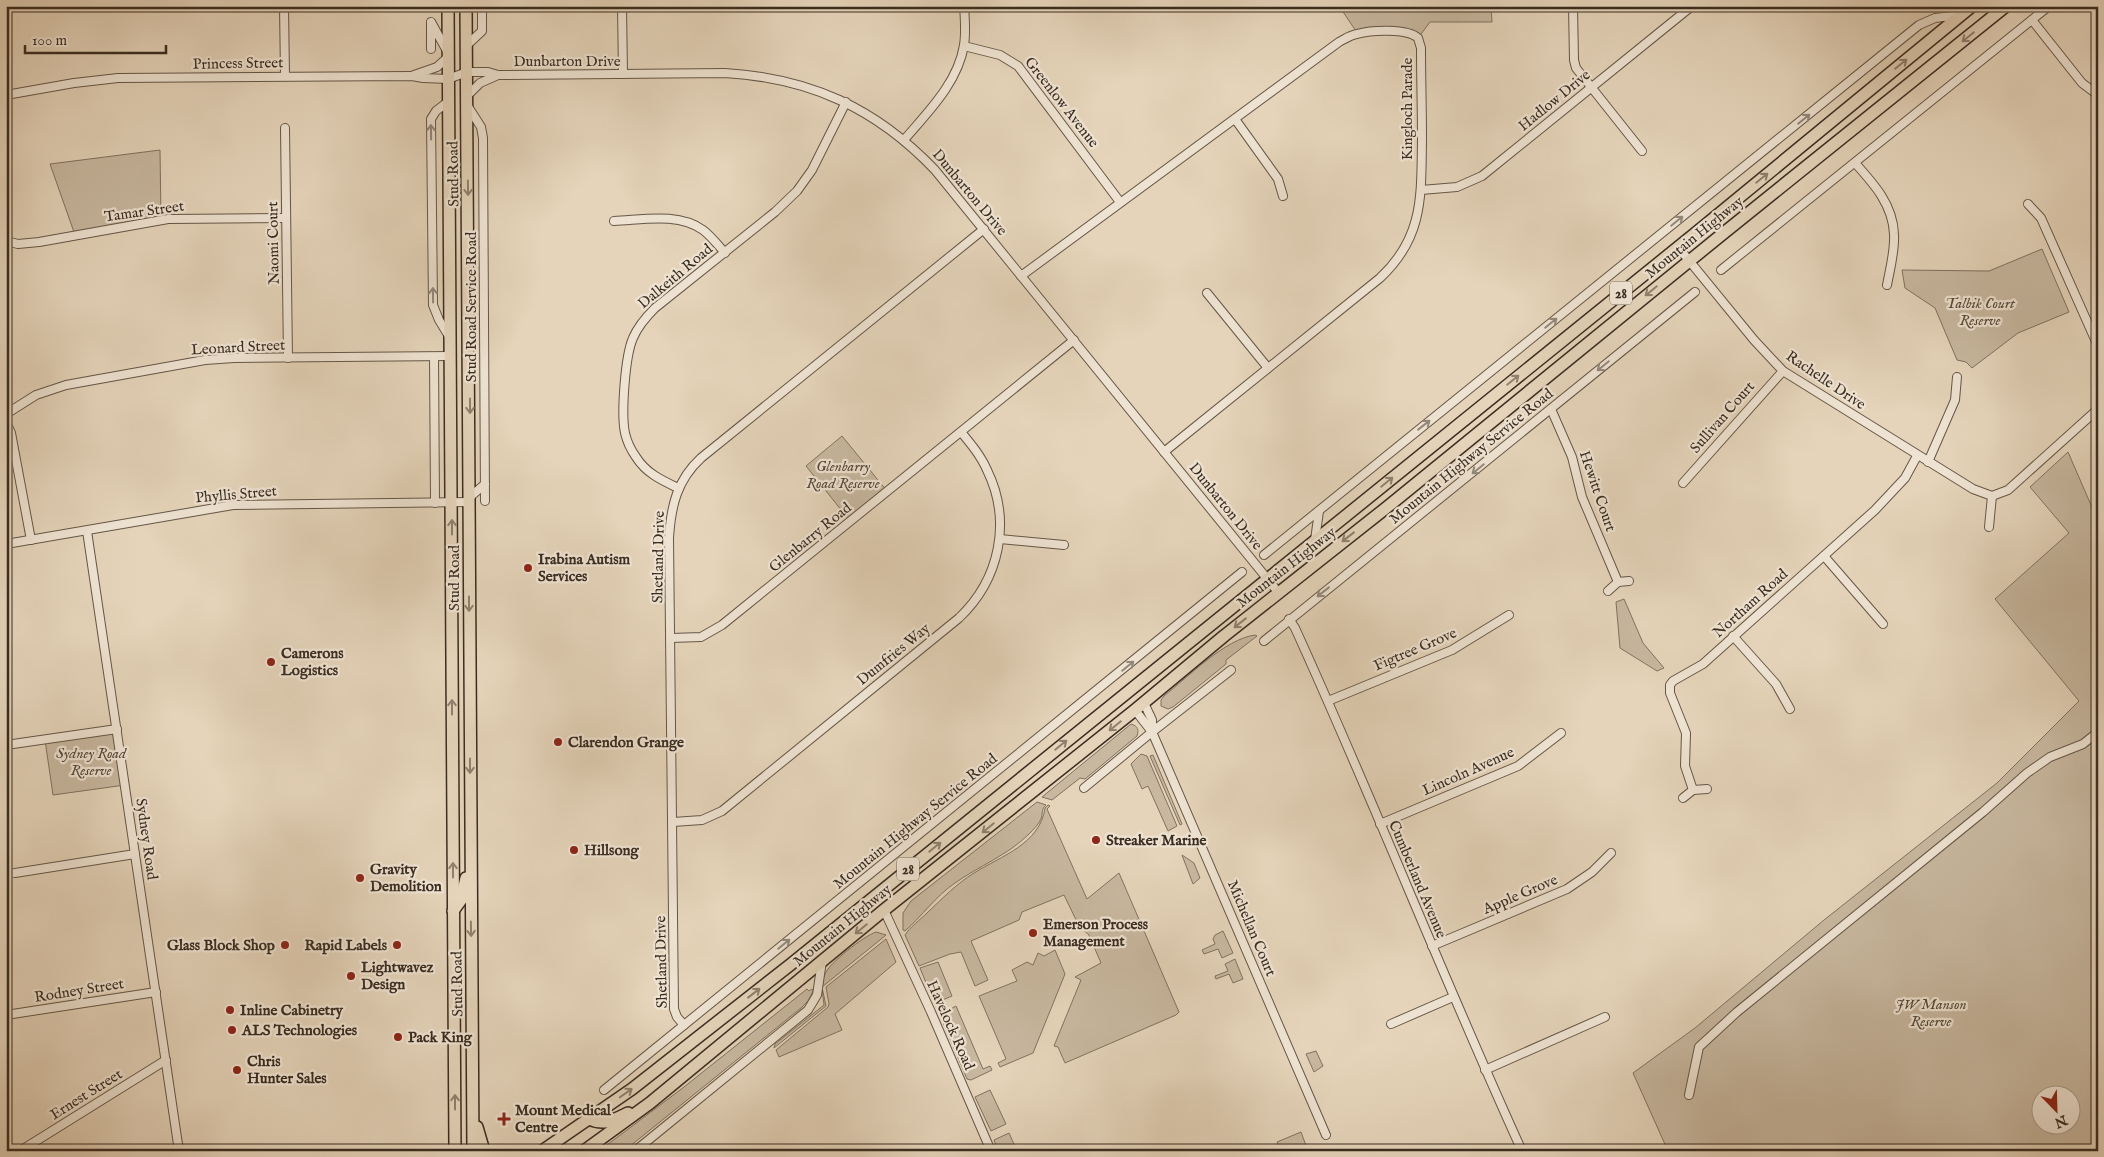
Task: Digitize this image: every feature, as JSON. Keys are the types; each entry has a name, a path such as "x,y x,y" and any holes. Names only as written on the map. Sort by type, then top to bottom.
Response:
{"main road":[{"name":"Stud Road","path":"448,6 455,1151"},
{"name":"Stud Road","path":"466,6 473,1151"},
{"name":"Mountain Highway","path":"542,1151 674,1056 873,897 1678,247 1972,6"},
{"name":"Mountain Highway","path":"584,1151 650,1103 884,910 1140,707 1278,592 1386,508 2006,6"},
{"path":"1886,76 1899,92"},
{"path":"1865,94 1878,109"},
{"path":"1357,506 1376,501 1381,502 1386,508"},
{"path":"451,576 469,576"},
{"path":"451,628 469,628"},
{"path":"1128,691 1140,707"},
{"path":"453,911 461,900 470,852"},
{"path":"873,897 884,910"},
{"path":"455,1072 462,1070 466,1066 472,1048"},
{"path":"589,1119 597,1122 606,1122 650,1103"},
{"path":"473,1113 484,1151"}],"street":[{"path":"284,6 285,76"},
{"path":"467,44 482,31 482,6"},
{"path":"622,6 623,74"},
{"path":"904,140 949,83 957,66 964,46 964,6"},
{"path":"1574,6 1574,60 1578,71 1642,151"},
{"name":"Hadlow Drive","path":"1422,190 1457,187 1482,176 1692,6"},
{"path":"1721,270 2049,6"},
{"name":"Mountain Highway","path":"1319,511 1919,25 1935,18 1962,15"},
{"path":"2032,20 2082,83 2098,95"},
{"path":"431,49 431,22 448,55"},
{"name":"Kingloch Parade","path":"1021,276 1350,36 1368,32 1409,32 1418,38 1421,44 1422,190 1415,227 1405,247 1392,266 1380,278 1164,452"},
{"name":"Greenlow Avenue","path":"964,46 1000,55 1018,66 1120,202"},
{"name":"Princess Street","path":"412,76 436,67 448,55"},
{"name":"Dunbarton Drive","path":"448,79 467,72 488,72 498,75 725,73 762,76 806,87 846,102 881,123 904,140 935,170 1278,592"},
{"name":"Dunbarton Drive","path":"467,101 484,80 498,75"},
{"name":"Princess Street","path":"6,95 74,83 112,79 285,76 412,76 448,79"},
{"name":"Stud Road Service Road","path":"449,101 436,111 431,118 433,304 439,320 451,339"},
{"name":"Stud Road Service Road","path":"467,101 481,127 484,138 486,501"},
{"name":"Dalkeith Road","path":"678,488 652,475 645,469 634,456 628,442 624,417 628,354 633,337 648,315 787,202 805,181 846,102"},
{"path":"1235,119 1278,179 1283,196"},
{"name":"Naomi Court","path":"285,128 288,358"},
{"path":"1855,163 1882,196 1891,214 1894,235 1887,285"},
{"path":"2028,204 2041,218 2098,346"},
{"name":"Tamar Street","path":"6,241 18,244 39,242 168,219 286,218"},
{"path":"614,221 669,219 688,222 706,232 725,253"},
{"name":"Shetland Drive","path":"684,1025 676,1017 674,1009 670,528 673,502 678,488 685,476 701,458 984,229"},
{"name":"Rachelle Drive","path":"1678,247 1754,340 1784,371 1917,456 1973,489 1992,496"},
{"name":"Mountain Highway Service Road","path":"1264,641 1695,292"},
{"path":"1207,293 1268,368"},
{"name":"Glenbarry Road","path":"671,638 696,638 717,630 1074,340"},
{"name":"Leonard Street","path":"6,414 36,395 66,385 205,360 451,356"},
{"path":"434,357 434,503"},
{"name":"Sullivan Court","path":"1683,483 1784,371"},
{"path":"1928,462 1956,400 1958,377"},
{"name":"Hewitt Court","path":"1551,409 1572,457 1582,497 1618,582"},
{"path":"1989,527 1992,496 2008,490 2098,409"},
{"path":"6,422 11,433 31,540"},
{"name":"Dumfries Way","path":"673,822 702,820 722,811 959,618 975,601 985,586 992,570 1000,539 998,500 991,477 980,457 961,432"},
{"name":"Northam Road","path":"1694,790 1685,766 1686,733 1670,693 1670,684 1696,670 1824,556 1891,494 1905,478 1917,456"},
{"path":"470,500 486,484"},
{"name":"Phyllis Street","path":"6,544 197,510 248,504 452,503 470,500"},
{"path":"1315,540 1319,511"},
{"path":"1264,555 1319,511"},
{"name":"Sydney Road","path":"87,531 179,1151"},
{"path":"1000,539 1064,545"},
{"path":"1824,556 1883,624"},
{"name":"Mountain Highway Service Road","path":"604,1090 1242,572"},
{"path":"1608,591 1618,582 1629,581"},
{"name":"Figtree Grove","path":"1328,701 1452,650 1509,615"},
{"name":"Cumberland Avenue","path":"1288,620 1295,628 1328,701 1453,997 1522,1151"},
{"path":"1734,636 1776,684 1790,709"},
{"path":"1084,788 1232,670"},
{"name":"Michellan Court","path":"1140,707 1152,720 1152,732"},
{"name":"Michellan Court","path":"1140,707 1326,1135"},
{"path":"6,745 117,729"},
{"path":"1690,1095 1699,1047 1737,1012 1983,812 2027,773 2050,757 2083,744 2098,732"},
{"name":"Lincoln Avenue","path":"1380,824 1518,766 1561,733"},
{"path":"1683,798 1694,790 1707,788"},
{"name":"Apple Grove","path":"1432,946 1566,889 1592,872 1611,853"},
{"path":"15,873 135,854"},
{"name":"Havelock Road","path":"884,910 931,1012 991,1151"},
{"path":"635,1151 808,1010 817,995 822,961"},
{"name":"Rodney Street","path":"6,1015 156,992"},
{"path":"1391,1024 1453,997"},
{"path":"1485,1070 1606,1017"},
{"name":"Ernest Street","path":"20,1151 166,1060"}],"green space":[{"path":"1339,6 1491,6 1492,22 1430,22 1418,38 1415,35 1358,34"},
{"path":"160,150 161,220 75,235 50,164"},
{"name":"Talbik Court Reserve","path":"2042,249 2069,312 2018,333 1972,368 1966,362 1957,360 1935,308 1905,288 1902,270 1989,271"},
{"name":"Glenbarry Road Reserve","path":"842,436 887,491 850,521 806,466"},
{"name":"JW Manson Reserve","path":"2068,452 2094,512 2098,508 2098,1151 1668,1151 1633,1073 1695,1028 1824,920 1997,783 2079,701 1995,599 2069,533 2030,487"},
{"path":"1624,599 1643,643 1664,668 1657,671 1620,648 1616,602"},
{"path":"1257,636 1226,660 1226,664 1173,707 1168,709 1161,706 1161,700 1164,696 1207,660 1243,638"},
{"path":"1131,724 1137,728 1137,736 1085,779 1080,778 1052,800 1042,797"},
{"name":"Sydney Road Reserve","path":"117,729 125,785 53,795 45,740"},
{"path":"1141,754 1147,756 1177,826 1168,831 1148,786 1142,789 1131,764"},
{"path":"1153,755 1182,824 1180,825 1150,756"},
{"path":"1037,802 1046,805 1040,821 1029,834 1003,854 948,888 905,931 903,930 903,913 911,901"},
{"path":"1048,805 1050,806 1047,809 1087,899 1119,873 1179,1012 1176,1015 1065,1063 1058,1047 1054,1046 1081,980 1075,977 1101,963 1089,935 1079,926 1064,895 1022,912 1019,920 971,941 988,980 975,986 961,952 950,954 919,966 905,935 912,926 961,882 1018,848 1027,840 1036,831"},
{"path":"1182,855 1194,863 1200,878 1193,884"},
{"path":"1223,931 1233,953 1222,958 1218,949 1204,954 1202,950 1215,944 1213,939 1215,935"},
{"path":"876,932 886,935 822,987 823,978 828,969 848,950"},
{"path":"886,939 896,962 835,1014 842,1030 779,1057 776,1050 828,1007 826,987"},
{"path":"1055,950 1065,974 1033,1053 1000,1067 998,1063 1006,1059 979,996 1017,981 1012,970 1027,962 1033,965 1038,953 1044,956"},
{"path":"1235,959 1243,979 1233,983 1229,974 1216,979 1215,976 1228,971 1225,964"},
{"path":"938,962 952,996 938,1002 933,1000 920,968"},
{"path":"822,988 826,1006 774,1048 775,1044 824,1005"},
{"path":"807,989 809,991 812,989 813,991 808,1001 801,1008 624,1151 599,1151 684,1087"},
{"path":"956,1006 983,1069 990,1066 992,1070 971,1080 967,1079 940,1015"},
{"path":"1316,1051 1323,1066 1314,1072 1306,1054"},
{"path":"990,1090 1006,1124 991,1131 975,1097"},
{"path":"1301,1132 1308,1151 1281,1151 1277,1142"},
{"path":"1009,1133 1017,1151 998,1151 994,1140"}],"place":[{"name":"Irabina Autism Services","path":"528,568"},
{"name":"Camerons Logistics","path":"271,662"},
{"name":"Clarendon Grange","path":"558,742"},
{"name":"Streaker Marine","path":"1096,840"},
{"name":"Hillsong","path":"574,850"},
{"name":"Gravity Demolition","path":"360,878"},
{"name":"Emerson Process Management","path":"1033,933"},
{"name":"Glass Block Shop","path":"285,945"},
{"name":"Rapid Labels","path":"397,945"},
{"name":"Lightwavez Design","path":"351,976"},
{"name":"Inline Cabinetry","path":"230,1010"},
{"name":"ALS Technologies","path":"232,1030"},
{"name":"Pack King","path":"398,1037"},
{"name":"Chris Hunter Sales","path":"237,1070"},
{"name":"Mount Medical Centre","path":"504,1119"}]}
